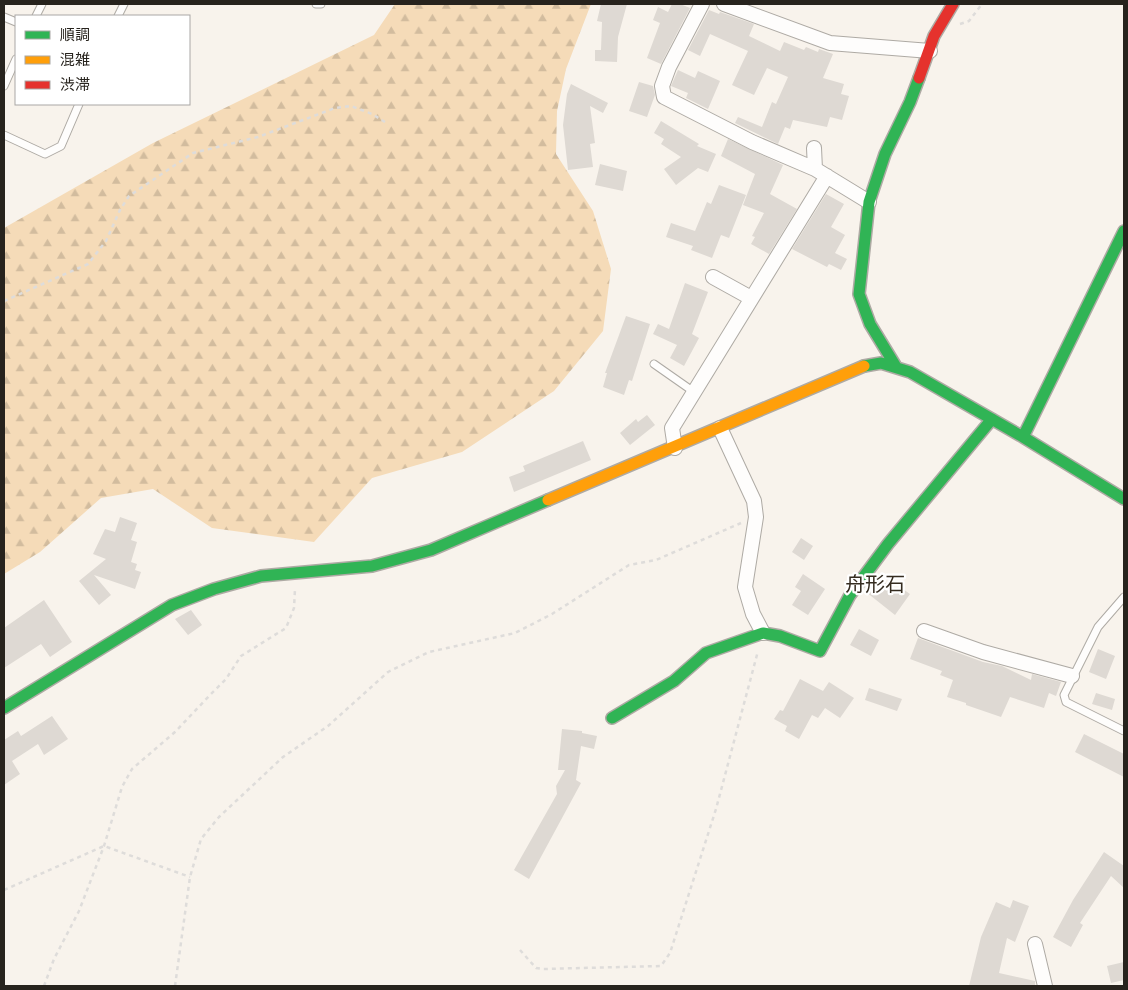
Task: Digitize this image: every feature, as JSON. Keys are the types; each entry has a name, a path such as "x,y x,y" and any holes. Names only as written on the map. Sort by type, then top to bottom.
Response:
{"street":[{"path":"702,4 669,67 662,86 664,97 752,142 821,173 869,202"},
{"path":"724,4 830,43 930,51"},
{"path":"894,365 870,324 859,294 869,202 885,154 910,102 934,36 953,4"},
{"path":"675,448 672,428 751,298 821,173 814,148"},
{"path":"1023,437 1124,231"},
{"path":"713,276 751,298"},
{"path":"4,708 138,624 172,606 236,581 296,572 372,566 431,550 675,448 866,365 881,363 894,365 940,388 1124,500"},
{"path":"612,718 674,681 706,653 763,633 780,636 820,651 850,595 888,544 992,419"},
{"path":"720,428 754,502 756,517 745,587 763,633"},
{"path":"924,631 983,652 1072,676"},
{"path":"1035,944 1045,986"}],"lane":[{"path":"316,4 321,4"},
{"path":"4,86 15,61"},
{"path":"4,135 45,154 60,146 80,105"},
{"path":"654,364 694,392"},
{"path":"1124,596 1098,627 1064,695 1066,702 1124,731"}],"path":[{"path":"4,301 88,264 106,241 120,210 129,196 193,153 258,137 335,108 350,106 372,114 385,122"},
{"path":"175,986 190,877 201,840 218,817 284,757 328,726 388,672 429,652 515,633 552,614 629,565 656,560 756,517"},
{"path":"44,986 54,959 79,911 104,846 122,787 132,768 175,732 226,679 241,656 286,628 294,608 296,572"},
{"path":"520,950 536,968 543,969 661,966 670,953 716,809 763,633"},
{"path":"4,890 104,846 190,877"}],"green space":[{"path":"395,4 591,4 566,69 557,111 556,154 593,211 611,269 603,331 554,391 462,452 372,478 314,542 212,528 153,489 101,498 40,552 4,574 4,228 153,143 374,35"}],"building":[{"path":"601,4 627,4 618,37 617,62 595,61 595,50 601,50 602,22 597,21"},
{"path":"672,4 680,4 690,8 661,64 647,58 660,23 653,20 658,7 668,12"},
{"path":"709,10 754,24 749,36 780,51 784,42 804,50 806,47 818,52 819,49 833,54 823,78 844,84 841,94 849,96 842,120 830,117 827,127 793,120 790,129 785,127 778,144 735,123 738,117 762,127 772,102 776,104 788,77 767,68 754,95 732,85 748,51 710,34 700,56 688,50"},
{"path":"678,70 695,78 698,71 720,81 708,109 686,98 688,93 671,86"},
{"path":"639,82 653,86 655,95 647,117 629,111"},
{"path":"571,84 608,103 603,113 590,106 595,143 590,144 593,167 568,170 563,125 567,94"},
{"path":"661,121 699,144 697,146 716,154 708,172 698,168 676,185 664,169 681,157 661,144 664,139 654,133"},
{"path":"728,139 783,165 770,194 797,209 769,254 751,244 755,237 752,236 764,213 743,205 755,174 721,156"},
{"path":"600,164 627,171 623,191 595,185"},
{"path":"719,185 746,195 729,238 721,235 712,258 691,250 693,246 666,237 671,223 695,231 707,202 711,204"},
{"path":"826,194 844,204 831,227 845,235 835,253 847,259 841,270 829,264 827,267 792,249"},
{"path":"685,283 708,292 692,334 699,338 684,366 670,358 677,345 653,334 658,324 669,329"},
{"path":"626,316 650,324 632,381 629,380 624,395 603,387 607,373 605,373"},
{"path":"647,415 655,425 630,445 620,433 636,419 638,422"},
{"path":"583,441 591,460 514,492 509,477 525,471 523,466"},
{"path":"120,517 137,523 131,540 137,542 131,562 137,564 135,570 141,572 135,589 94,575 111,595 99,605 79,581 106,559 93,554 105,529 115,532"},
{"path":"801,538 813,546 804,560 792,552"},
{"path":"803,574 825,589 808,615 792,605 801,591 795,587"},
{"path":"877,577 897,591 900,587 910,594 895,615 866,592"},
{"path":"44,600 72,642 50,657 41,644 4,668 4,628"},
{"path":"191,610 202,625 188,635 175,619"},
{"path":"859,629 879,640 871,656 850,645"},
{"path":"918,638 983,662 1002,666 1031,680 1032,674 1061,682 1056,696 1049,693 1044,708 1010,697 1001,717 966,705 966,703 947,697 953,680 940,675 942,671 910,659"},
{"path":"1098,649 1115,656 1106,679 1089,672"},
{"path":"800,679 823,691 829,682 854,698 840,718 825,708 818,718 812,715 799,739 785,731 787,726 774,719 780,710 783,711"},
{"path":"869,688 902,699 897,711 865,700"},
{"path":"1096,693 1115,699 1112,710 1092,704"},
{"path":"52,716 68,739 44,755 38,744 12,761 20,774 4,785 4,740 18,731 21,736"},
{"path":"562,729 582,731 582,733 597,736 594,749 581,746 576,780 581,783 529,879 514,870 557,794 556,786 565,770 558,770"},
{"path":"1084,734 1124,754 1124,777 1075,752"},
{"path":"1104,852 1124,866 1124,888 1111,876 1080,923 1083,925 1071,947 1053,937 1073,900"},
{"path":"1013,900 1029,906 1015,942 1007,938 999,973 1035,981 1035,986 969,986 981,937 996,902 1010,908"},
{"path":"1124,962 1124,980 1111,983 1107,966"}],"traffic: fast":[{"path":"895,365 870,324 859,294 869,202 885,154 910,102 919,78"},
{"path":"1023,437 1124,231"},
{"path":"864,366 881,363 910,372 1023,437 1124,499"},
{"path":"612,718 674,681 706,653 763,633 780,636 820,651 850,595 888,544 992,419"},
{"path":"4,708 172,605 214,589 261,576 372,566 431,550 548,500"}],"traffic: slow":[{"path":"548,500 864,366"}],"traffic: jam":[{"path":"919,78 934,36 953,4"}],"district":[{"name":"舟形石","path":"875,584"}]}
